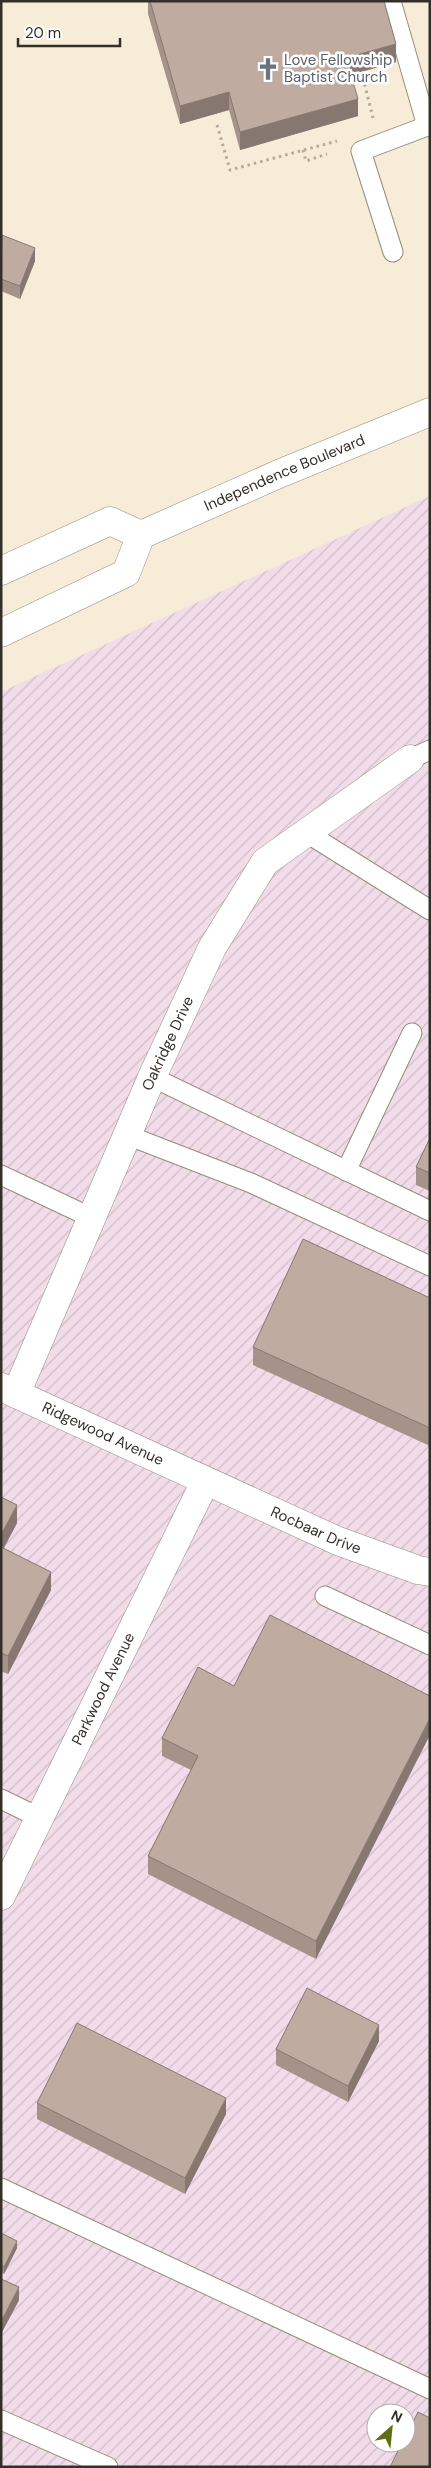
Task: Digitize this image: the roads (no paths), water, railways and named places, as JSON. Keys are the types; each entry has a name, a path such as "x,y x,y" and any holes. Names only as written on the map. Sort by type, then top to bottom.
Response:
{"street":[{"name":"Independence Boulevard","path":"141,534 280,473 430,412"},
{"path":"1,571 110,521 141,534 126,573 1,633"},
{"name":"Oakridge Drive","path":"9,1390 92,1218 152,1077 212,948 265,862 420,755"},
{"name":"Ridgewood Avenue","path":"9,1390 205,1482"},
{"name":"Rocbaar Drive","path":"205,1482 338,1541 418,1570 430,1572"},
{"name":"Parkwood Avenue","path":"1,1896 205,1482"}],"lane":[{"path":"391,1 428,125 361,152 393,252"},
{"path":"307,833 430,910"},
{"path":"346,1170 412,1033"},
{"path":"152,1077 430,1211"},
{"path":"127,1135 251,1183 430,1266"},
{"path":"1,1175 92,1218"},
{"path":"326,1596 430,1646"},
{"path":"1,1799 40,1818"},
{"path":"1,2188 430,2389"},
{"path":"1,2420 108,2467"}],"place":[{"name":"Love Fellowship Baptist Church","path":"268,69"}]}
